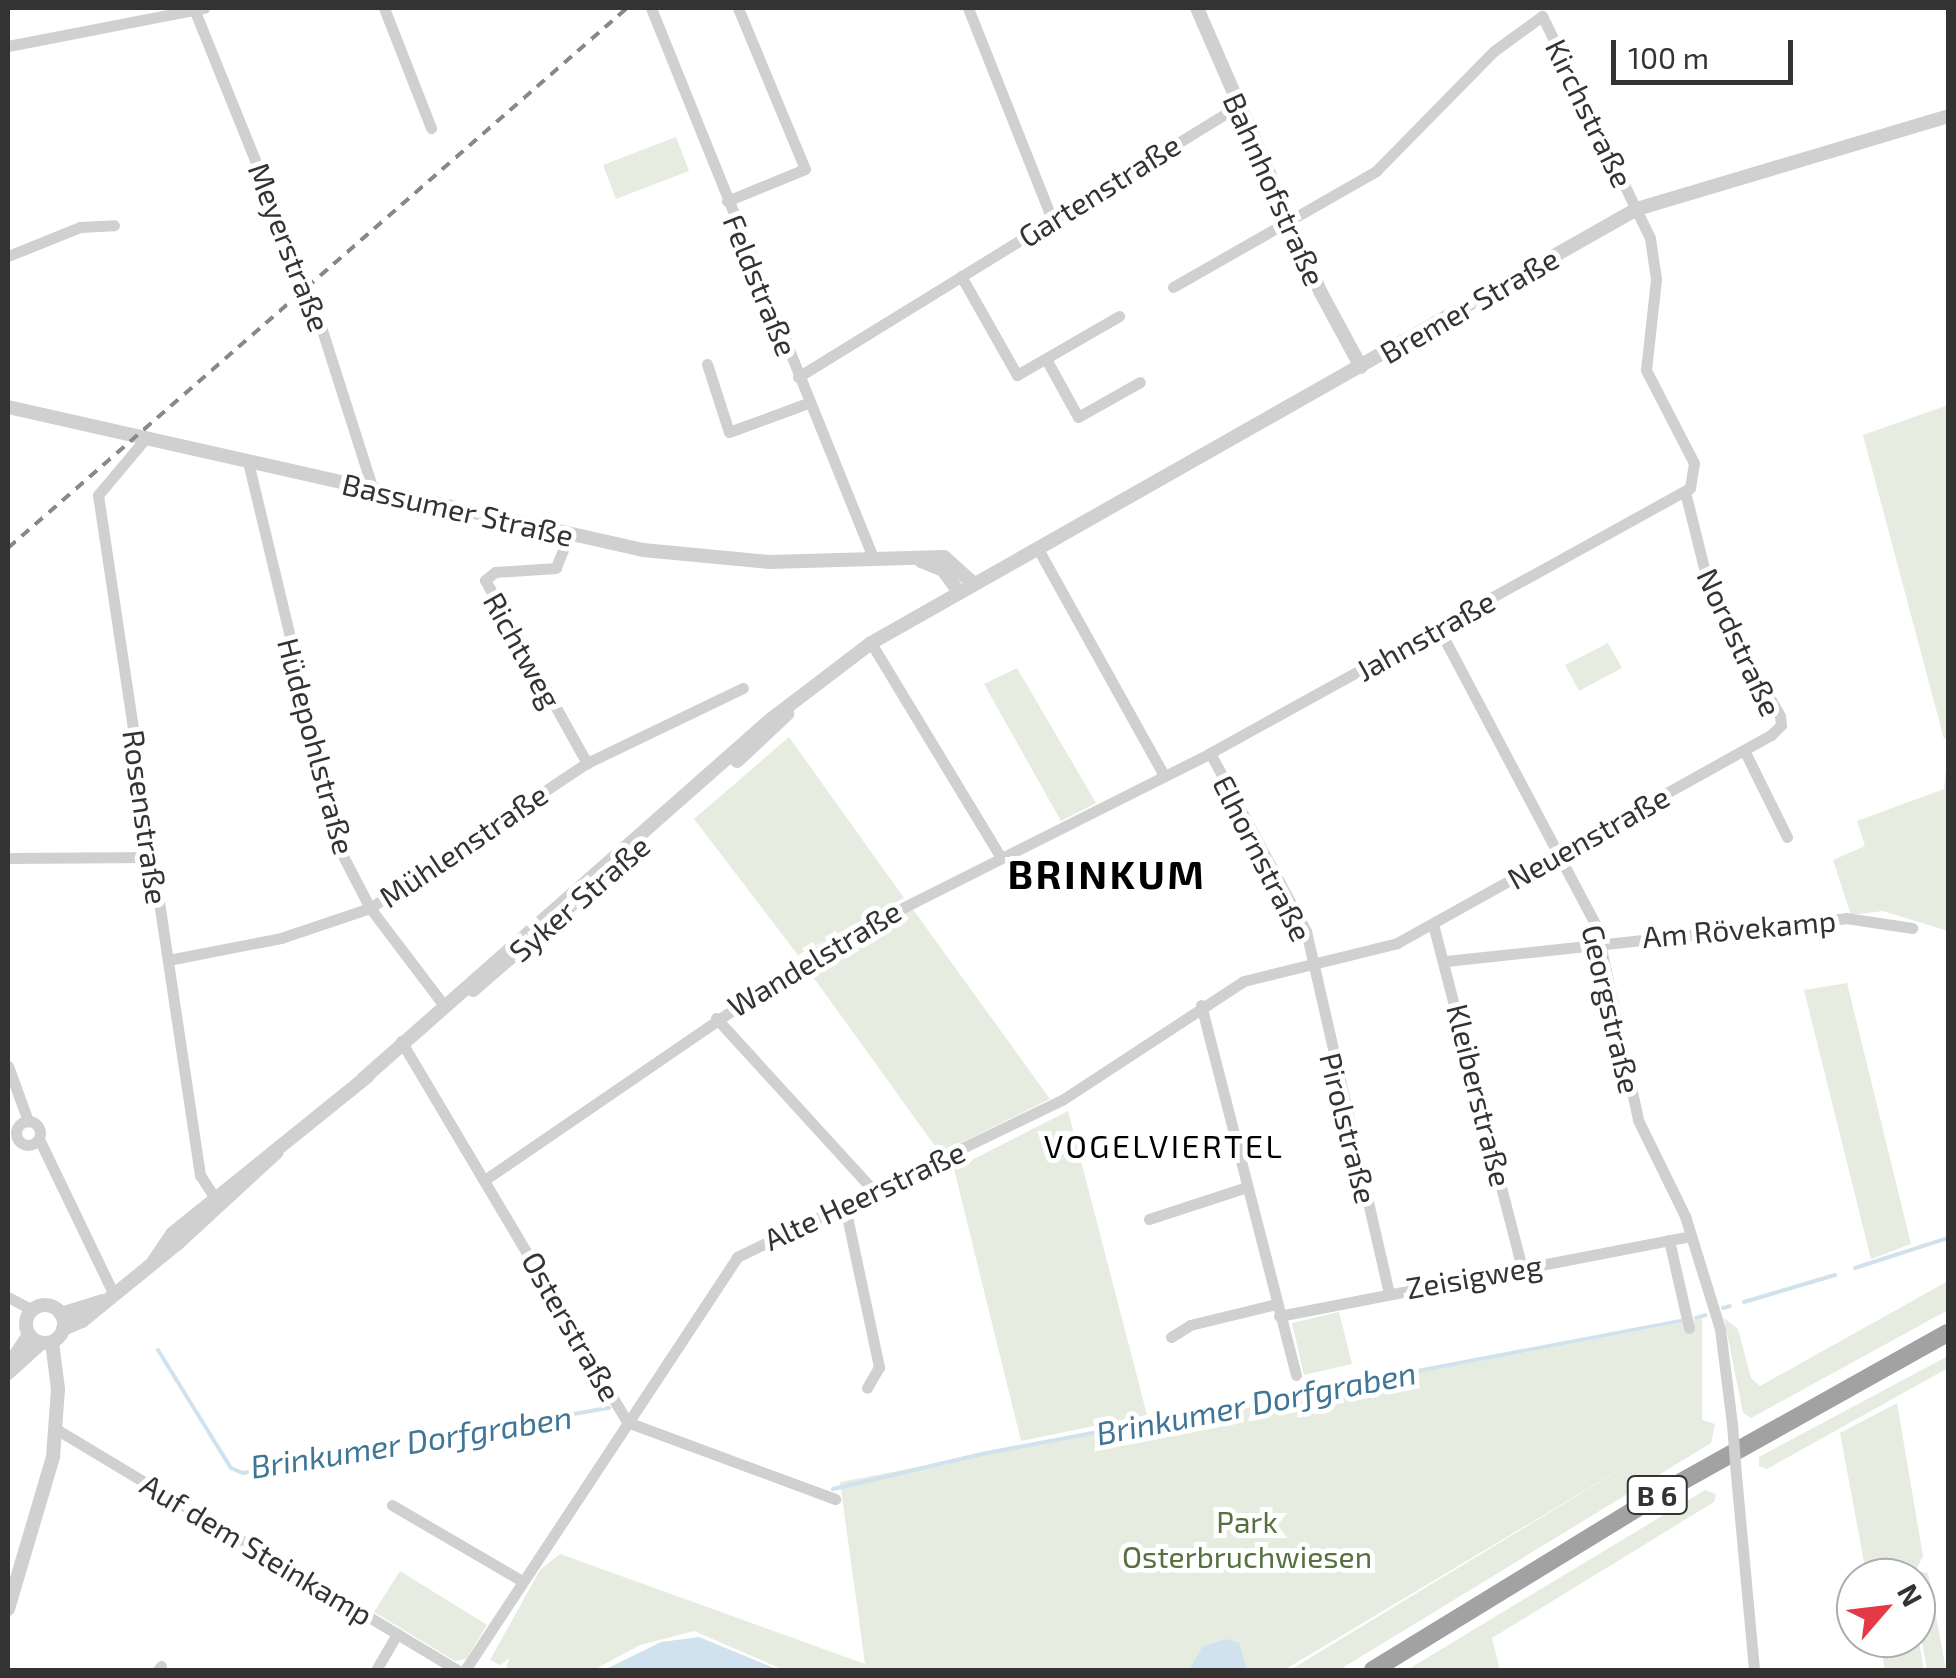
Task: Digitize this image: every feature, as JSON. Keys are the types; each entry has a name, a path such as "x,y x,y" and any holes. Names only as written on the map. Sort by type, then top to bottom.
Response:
{"highway":[{"name":"B 6","path":"1373,1670 1663,1492 1948,1332"}],"street":[{"path":"8,46 199,8"},
{"name":"Meyerstraße","path":"199,8 307,286 372,490"},
{"path":"384,8 432,128"},
{"path":"728,202 805,169 738,8"},
{"path":"968,8 1052,219"},
{"name":"Bahnhofstraße","path":"1197,8 1287,219 1361,367"},
{"name":"Feldstraße","path":"656,9 728,202 874,560"},
{"path":"1173,287 1376,171 1494,51 1544,12"},
{"name":"Kirchstraße","path":"1544,12 1637,209"},
{"name":"Gartenstraße","path":"798,377 1238,106"},
{"name":"Bremer Straße","path":"974,584 1637,209 1948,116"},
{"name":"Nordstraße","path":"1637,209 1650,238 1656,279 1646,370 1694,463 1695,482 1686,492 1710,592 1780,716 1781,725 1770,735"},
{"path":"8,256 80,226 114,225"},
{"path":"961,276 1017,375 1119,316"},
{"path":"1046,359 1078,417 1140,382"},
{"path":"708,364 729,432 808,404"},
{"name":"Bassumer Straße","path":"8,408 568,534 724,560 951,559 974,584"},
{"name":"Rosenstraße","path":"145,439 98,495 200,1175 217,1202"},
{"name":"Hüdepohlstraße","path":"248,462 333,825 370,908 443,1004"},
{"name":"Jahnstraße","path":"1162,774 1210,754 1686,492"},
{"name":"Richtweg","path":"568,534 556,568 495,572 485,580 587,764"},
{"path":"1038,549 1162,774"},
{"path":"916,560 943,570 959,592"},
{"name":"Syker Straße","path":"404,1044 443,1004 770,720 789,711 871,643 974,584"},
{"name":"Georgstraße","path":"1438,627 1596,925 1596,941 1638,1120 1690,1236 1720,1329 1754,1670"},
{"path":"871,643 1000,856"},
{"name":"Mühlenstraße","path":"168,960 280,938 370,908 587,764 743,688"},
{"name":"Syker Straße","path":"62,1321 114,1295 154,1261 172,1234 217,1202 364,1079 780,726 789,711"},
{"name":"Neuenstraße","path":"1433,924 1770,735"},
{"path":"1744,750 1787,836"},
{"name":"Elhornstraße","path":"1210,754 1306,932 1313,963"},
{"name":"Wandelstraße","path":"486,1179 824,946 1162,774"},
{"path":"8,858 152,857"},
{"name":"Am Rövekamp","path":"1446,961 1596,941 1846,918 1912,928"},
{"name":"Alte Heerstraße","path":"465,1670 737,1256 876,1193 1062,1100 1202,1004 1244,981 1397,942 1433,924"},
{"name":"Kleiberstraße","path":"1433,924 1446,961 1522,1268"},
{"name":"Pirolstraße","path":"1313,963 1389,1292"},
{"path":"1202,1004 1296,1375"},
{"path":"716,1018 876,1193"},
{"name":"Osterstraße","path":"404,1044 627,1422 835,1498"},
{"path":"8,1066 28,1121 38,1127 39,1139 114,1295"},
{"path":"28,1121 18,1126 16,1138 26,1146 39,1139"},
{"path":"1149,1218 1247,1187"},
{"path":"844,1207 879,1367 867,1388"},
{"path":"1689,1328 1669,1240 1690,1236"},
{"name":"Zeisigweg","path":"1171,1337 1190,1324 1669,1240"},
{"path":"8,1297 32,1310 47,1306 62,1321 8,1369"},
{"path":"8,1609 56,1429 32,1310"},
{"name":"Auf dem Steinkamp","path":"56,1429 457,1670"},
{"path":"392,1505 522,1581"},
{"path":"376,1670 397,1634"}],"green space":[{"path":"676,137 689,171 616,199 603,165"},
{"path":"1948,405 1948,738 1944,739 1863,435"},
{"path":"1608,643 1622,668 1579,691 1565,665"},
{"path":"1017,668 1096,803 1061,821 984,684"},
{"path":"789,737 904,898 798,955 694,819"},
{"path":"1948,750 1948,931 1883,911 1851,915 1833,860 1865,846 1857,821 1944,789"},
{"path":"912,908 1050,1099 940,1153 806,967"},
{"path":"1847,983 1911,1244 1871,1259 1804,990"},
{"path":"1068,1111 1147,1415 1021,1441 954,1169"},
{"path":"1948,1281 1948,1310 1751,1418 1743,1413 1724,1318 1738,1329 1751,1378 1760,1386"},
{"path":"1339,1312 1352,1364 1304,1375 1292,1323"},
{"name":"Park Osterbruchwiesen","path":"1702,1319 1702,1420 1715,1424 1711,1443 1339,1670 1290,1670 1641,1457 1284,1670 784,1670 694,1631 640,1645 594,1670 505,1670 510,1658 500,1665 490,1660 540,1570 560,1554 865,1664 840,1482"},
{"path":"1948,1356 1948,1368 1767,1469 1759,1466 1759,1457"},
{"path":"1897,1403 1922,1558 1863,1558 1840,1433"},
{"path":"1705,1490 1716,1494 1714,1502 1492,1638 1500,1670 1407,1670"},
{"path":"400,1571 487,1625 466,1659 455,1661 374,1612"},
{"path":"1936,1616 1946,1670 1927,1670 1925,1658 1936,1658"},
{"path":"1883,1658 1922,1658 1924,1670 1885,1670"}],"water":[{"path":"699,1637 779,1670 604,1670 661,1642"},
{"path":"1227,1639 1239,1643 1247,1670 1189,1670 1203,1646"}],"waterway":[{"name":"Brinkumer Dorfgraben","path":"1855,1268 1948,1238"},
{"name":"Brinkumer Dorfgraben","path":"1744,1302 1835,1275"},
{"name":"Brinkumer Dorfgraben","path":"1723,1308 1730,1306"},
{"name":"Brinkumer Dorfgraben","path":"1696,1318 1706,1315"},
{"name":"Brinkumer Dorfgraben","path":"833,1489 982,1454 1680,1321"},
{"name":"Brinkumer Dorfgraben","path":"158,1350 231,1468 243,1473 609,1408"}],"railway":[{"path":"8,548 627,8"}],"district":[{"name":"BRINKUM","path":"1107,873"},
{"name":"VOGELVIERTEL","path":"1164,1145"}]}
